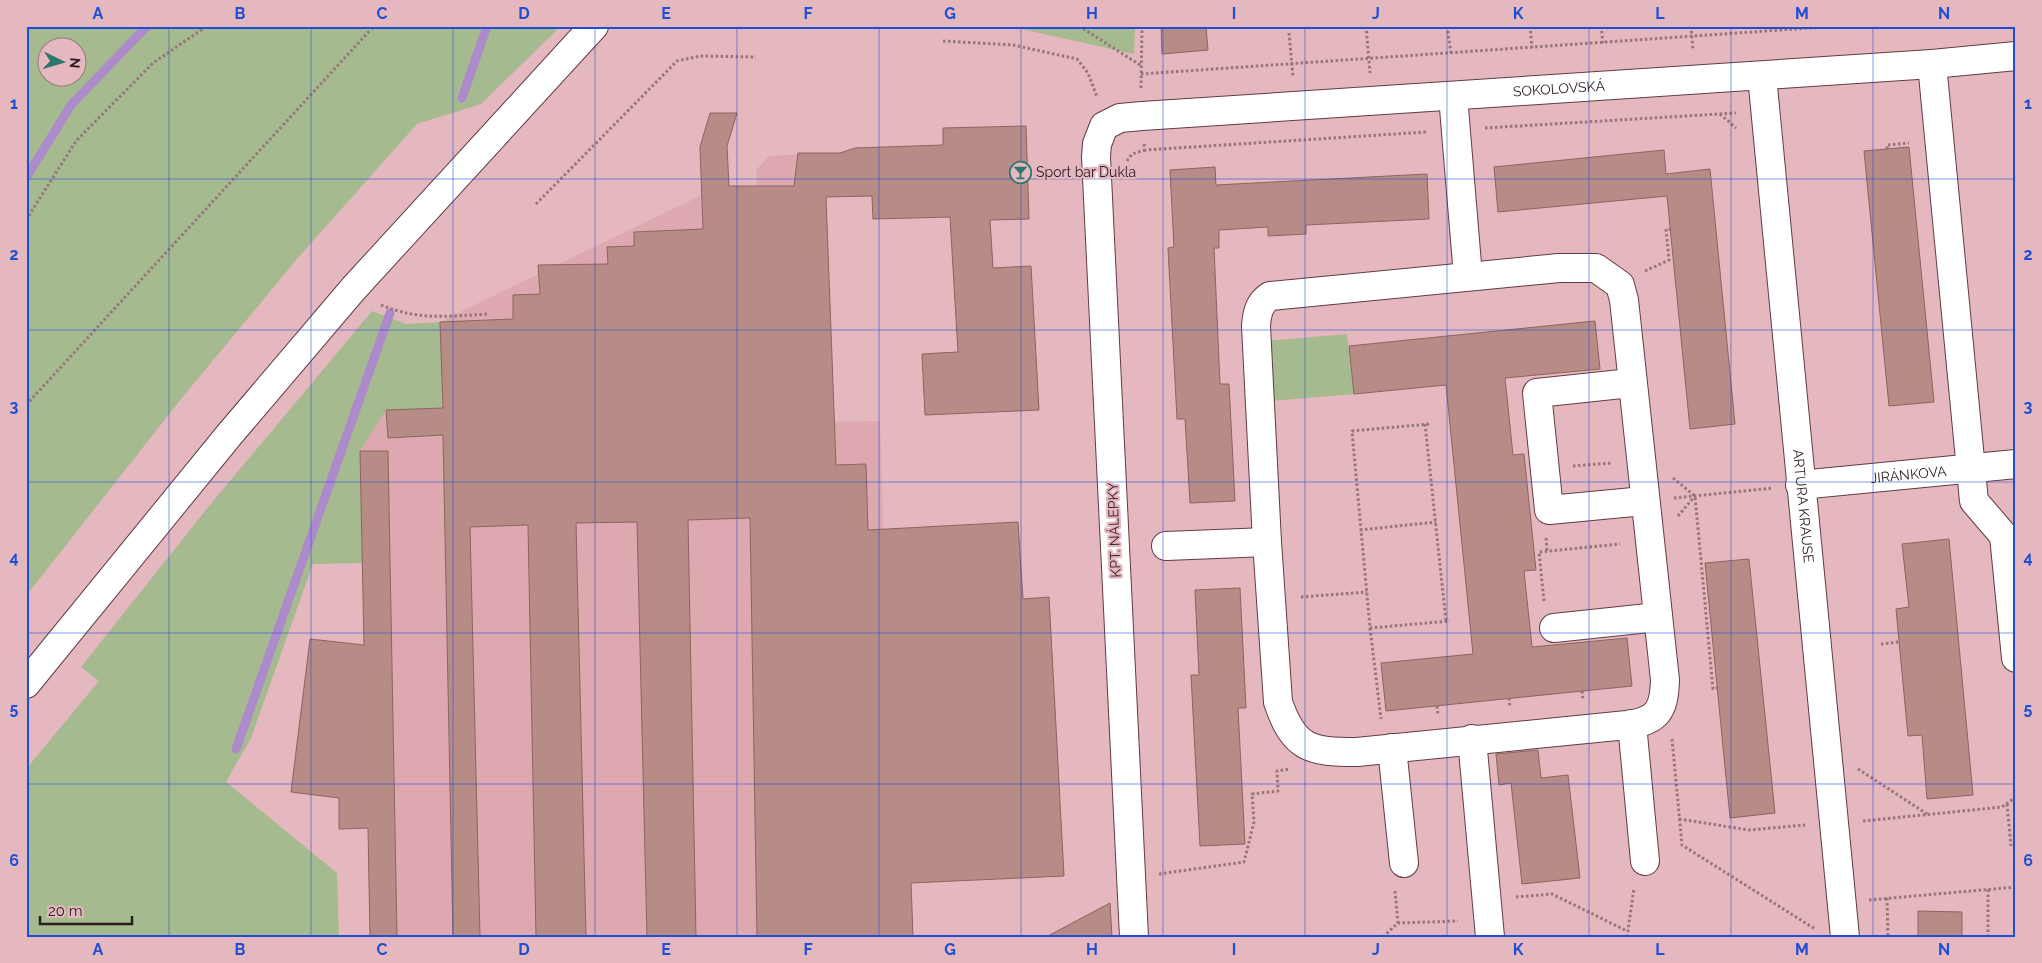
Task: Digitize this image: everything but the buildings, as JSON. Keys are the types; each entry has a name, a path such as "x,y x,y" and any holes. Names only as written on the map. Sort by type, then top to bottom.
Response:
{"street":[{"path":"26,684 229,434 354,288 594,26"},
{"name":"SOKOLOVSKÁ","path":"1106,124 1120,118 1142,116 1762,76 2016,56"},
{"path":"1932,64 1974,501 2004,536 2016,658"},
{"name":"ARTURA KRAUSE","path":"1762,76 1826,748 1823,824 1841,903 1834,936"},
{"path":"1453,96 1468,276"},
{"name":"KPT. NÁLEPKY","path":"1106,124 1099,134 1096,157 1134,937"},
{"path":"1580,267 1596,268 1618,283 1624,300 1631,383 1665,680 1663,706 1655,716 1632,733 1472,739 1388,749 1333,752 1310,748 1300,742 1284,720 1278,702 1256,338 1258,311 1262,301 1270,296 1580,267"},
{"path":"1631,383 1537,393 1549,510 1644,501"},
{"name":"JIRÁNKOVA","path":"1800,485 2016,464"},
{"path":"1166,546 1267,542"},
{"path":"1554,628 1658,617"},
{"path":"1632,733 1645,861"},
{"path":"1472,739 1488,919"},
{"path":"1388,749 1404,863"}],"path":[{"path":"26,220 76,141 153,63 207,26"},
{"path":"26,405 374,26"},
{"path":"1079,26 1141,65"},
{"path":"1142,26 1142,116 1145,150 1765,111"},
{"path":"1366,26 1374,102"},
{"path":"1447,26 1450,52"},
{"path":"1530,26 1532,48"},
{"path":"1601,26 1603,43"},
{"path":"1691,26 1692,36"},
{"path":"1141,74 1292,62 1369,59 1839,26"},
{"path":"1289,33 1295,106"},
{"path":"943,41 1013,45 1078,59 1088,73 1106,124"},
{"path":"536,204 677,61 700,56 756,57"},
{"path":"1618,283 1668,260 1666,229 1670,228"},
{"path":"380,305 402,314 424,317 489,314"},
{"path":"1370,628 1448,621 1427,424 1352,431 1370,628 1388,749"},
{"path":"1545,469 1640,460"},
{"path":"1644,501 1800,485"},
{"path":"1695,496 1713,689 1717,688"},
{"path":"1360,530 1436,522"},
{"path":"1539,552 1649,541"},
{"path":"1296,597 1367,592"},
{"path":"1881,644 1899,642"},
{"path":"1632,733 1672,738 1682,845 1834,936"},
{"path":"1826,748 1927,814"},
{"path":"1154,875 1244,862 1254,822 1252,794 1278,791 1277,771 1296,769"},
{"path":"1679,819 1749,830 2002,807 2016,797"},
{"path":"2007,804 2011,846"},
{"path":"1627,937 1639,862 1645,861"},
{"path":"1841,903 2016,887"},
{"path":"1988,889 1988,937"},
{"path":"1383,937 1398,923 1488,919 1552,894 1627,931"},
{"path":"1887,898 1888,937"}],"shaded area":[{"path":"824,153 834,422 880,421 884,556 875,937 370,937 368,860 396,859 394,799 367,800 360,451 386,410 443,408 440,322 538,274 538,265 559,264 702,195 757,186 756,170 769,156"}],"green space":[{"path":"26,26 561,26 481,104 417,124 297,259 181,399 26,596"},
{"path":"997,26 1135,26 1134,54 1017,28"},
{"path":"372,311 406,324 440,322 443,408 386,410 360,451 363,563 313,564 251,738 226,782 337,873 339,937 26,937 26,769 99,681 81,667 209,506"},
{"path":"1347,334 1354,394 1271,401 1267,341"}],"waterway":[{"path":"26,178 71,105 147,26"},
{"path":"462,98 487,26"},
{"path":"236,749 390,313"}],"place":[{"name":"Sport bar Dukla","path":"1020,172"}]}
